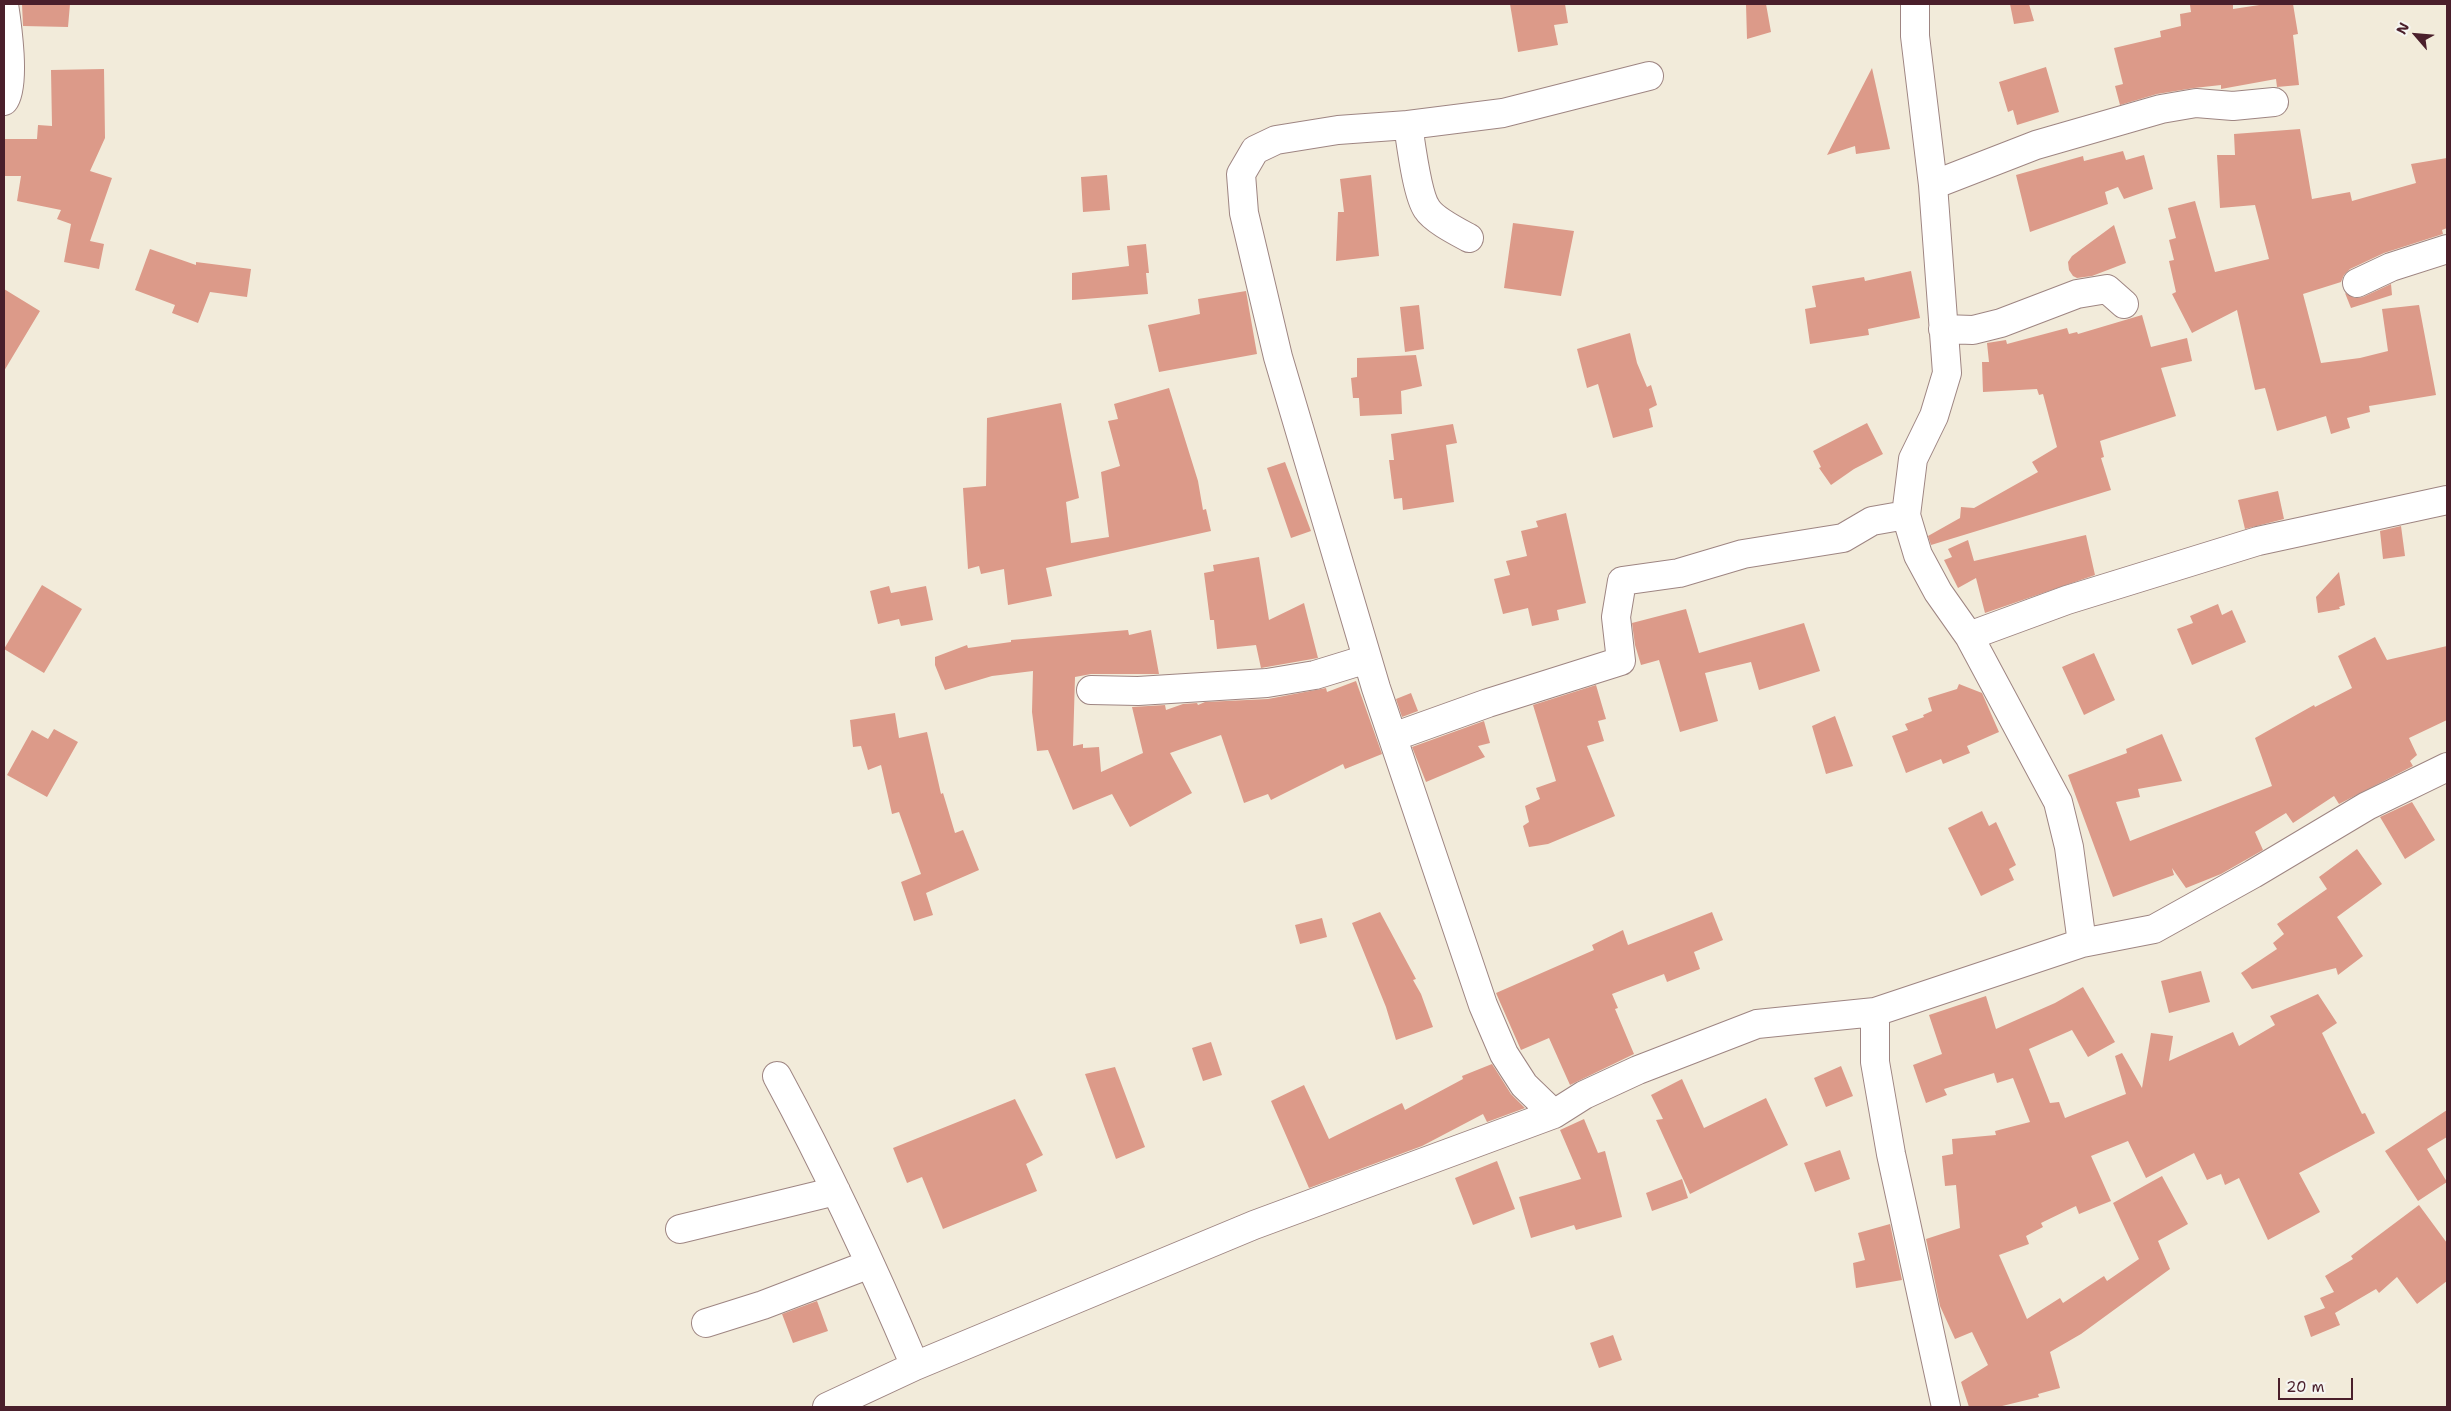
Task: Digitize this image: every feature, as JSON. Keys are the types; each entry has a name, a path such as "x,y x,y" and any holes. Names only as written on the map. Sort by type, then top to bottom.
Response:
{"street":[{"path":"4,4 9,73 9,94 4,101"},
{"path":"1915,4 1915,36 1933,185 1947,373 1934,416 1914,459 1906,515 1918,555 1938,592 1969,636 2058,802 2069,847 2082,943"},
{"path":"1554,1114 1524,1085 1504,1054 1484,1004 1393,737 1367,658 1278,357 1244,213 1240,174 1255,150 1276,140 1338,130 1408,125 1503,113 1649,76"},
{"path":"1933,185 2036,144 2161,109 2196,103 2233,106 2274,102"},
{"path":"1408,125 1416,173 1427,210 1448,226 1469,238"},
{"path":"2357,283 2391,267 2447,249"},
{"path":"1943,329 1973,330 2001,323 2077,294 2107,289 2124,304"},
{"path":"1969,636 2068,600 2258,541 2447,500"},
{"path":"1393,737 1488,703 1621,661 1616,617 1622,581 1679,573 1743,554 1843,538 1872,521 1906,515"},
{"path":"1091,690 1138,691 1267,683 1315,675 1367,658"},
{"path":"827,1407 915,1366 1254,1225 1554,1114 1584,1095 1638,1070 1757,1024 1874,1012 2082,943 2154,928 2253,874 2367,806 2447,767"},
{"path":"1874,1012 1875,1062 1890,1154 1946,1407"},
{"path":"777,1076 836,1191 915,1366"},
{"path":"680,1228 836,1191"},
{"path":"706,1322 763,1305 870,1264"}],"building":[{"path":"22,4 70,4 68,27 23,26"},
{"path":"1510,4 1565,4 1568,23 1554,25 1558,45 1518,52"},
{"path":"1746,4 1766,4 1771,32 1747,39"},
{"path":"2010,4 2029,4 2034,21 2014,24"},
{"path":"2233,4 2233,9 2266,4 2293,4 2298,34 2293,35 2299,85 2277,87 2276,79 2221,89 2221,85 2194,88 2157,94 2120,105 2115,86 2123,84 2114,48 2161,37 2160,31 2181,26 2180,14 2191,12 2190,5"},
{"path":"2046,67 2059,112 2017,125 2013,110 2008,112 1999,82"},
{"path":"1872,68 1890,149 1856,154 1855,146 1827,155"},
{"path":"104,69 105,138 90,171 112,178 90,241 104,244 99,269 64,262 71,224 57,219 61,210 17,201 21,176 4,176 4,139 37,139 38,125 52,126 51,70"},
{"path":"2300,129 2312,199 2350,192 2352,201 2416,183 2411,164 2447,158 2447,228 2442,230 2443,234 2384,253 2350,269 2344,275 2341,282 2303,294 2321,363 2360,358 2388,351 2382,309 2419,305 2436,395 2369,406 2370,412 2347,418 2350,428 2331,434 2326,416 2277,431 2265,388 2255,390 2237,310 2192,333 2172,294 2176,292 2169,261 2174,260 2169,240 2176,238 2168,208 2195,201 2215,272 2269,259 2255,205 2220,208 2217,155 2235,155 2234,134"},
{"path":"2123,151 2126,160 2144,155 2153,189 2124,199 2118,187 2105,192 2108,204 2030,232 2016,175 2083,156 2084,161"},
{"path":"1107,175 1110,210 1083,212 1081,177"},
{"path":"1371,175 1379,256 1336,261 1338,212 1344,212 1340,179"},
{"path":"1513,223 1574,231 1561,296 1504,288"},
{"path":"2114,225 2126,263 2092,276 2077,278 2073,276 2069,270 2068,262 2072,256"},
{"path":"1146,244 1149,273 1146,273 1148,294 1072,300 1072,273 1129,266 1127,246"},
{"path":"150,249 196,265 196,262 251,269 247,297 210,292 198,323 172,313 175,305 135,290"},
{"path":"1911,271 1920,318 1868,329 1869,335 1810,344 1805,309 1816,307 1812,286 1864,277 1865,281"},
{"path":"2391,284 2392,295 2351,308 2345,293 2355,298 2363,297"},
{"path":"4,289 40,311 4,371"},
{"path":"1246,291 1257,354 1159,372 1148,325 1200,314 1198,299"},
{"path":"1419,305 1424,349 1405,352 1400,307"},
{"path":"2142,315 2151,347 2187,338 2192,361 2161,368 2176,416 2100,441 2104,457 2101,458 2111,490 1931,545 1928,536 1960,518 1961,507 1974,508 2038,472 2032,462 2057,447 2043,394 2039,395 2037,389 1983,392 1982,362 1989,362 1987,343 2006,340 2007,344 2067,328 2069,334 2077,332 2078,334"},
{"path":"1630,333 1637,363 1647,387 1651,385 1657,405 1649,409 1653,427 1613,438 1598,384 1587,388 1577,349"},
{"path":"1416,355 1422,386 1401,391 1402,414 1360,416 1359,398 1353,398 1351,378 1357,377 1357,358"},
{"path":"1169,388 1198,481 1203,510 1206,509 1211,531 1046,568 1052,596 1008,605 1004,569 981,574 979,566 968,569 963,488 986,486 987,418 1061,403 1079,498 1066,502 1071,543 1109,537 1101,472 1120,466 1108,421 1118,419 1114,404"},
{"path":"1867,423 1883,454 1854,469 1831,485 1819,468 1821,467 1813,451"},
{"path":"1453,424 1457,443 1446,445 1454,502 1403,510 1402,498 1394,499 1389,460 1394,460 1391,434"},
{"path":"1285,462 1311,531 1291,538 1267,468"},
{"path":"2278,491 2284,519 2245,529 2238,500"},
{"path":"1566,513 1586,603 1557,610 1559,620 1532,626 1528,608 1503,614 1494,579 1510,575 1506,561 1527,556 1521,531 1538,527 1536,521"},
{"path":"2401,526 2405,556 2383,559 2380,531"},
{"path":"2086,535 2095,575 1985,613 1976,578 1958,588 1944,560 1952,557 1948,549 1968,540 1974,561"},
{"path":"1259,557 1269,620 1304,603 1318,658 1261,668 1256,645 1217,649 1214,620 1210,620 1204,573 1214,571 1213,565"},
{"path":"2339,572 2345,605 2339,607 2340,609 2318,613 2316,597"},
{"path":"42,585 82,609 44,673 4,649"},
{"path":"889,586 891,593 926,586 933,620 901,626 899,619 878,624 870,591"},
{"path":"2218,604 2222,615 2232,610 2246,642 2192,665 2177,629 2193,623 2190,616"},
{"path":"1686,609 1699,653 1804,623 1820,671 1759,690 1751,662 1705,673 1718,721 1680,732 1659,660 1641,665 1635,645 1632,623"},
{"path":"1128,630 1129,635 1151,630 1159,674 1091,674 1075,677 1073,746 1083,744 1083,748 1099,747 1101,772 1143,753 1132,707 1165,705 1166,710 1183,704 1197,703 1198,705 1205,702 1268,699 1326,688 1327,692 1356,681 1382,754 1345,769 1343,764 1271,800 1268,794 1244,803 1221,735 1170,753 1192,793 1130,827 1112,794 1073,810 1048,750 1037,751 1032,712 1033,671 992,676 945,690 935,665 935,657 967,645 968,648 1011,642 1011,640"},
{"path":"2375,637 2387,660 2447,646 2447,720 2409,738 2417,755 2410,761 2413,766 2339,804 2334,796 2293,823 2286,813 2255,832 2263,850 2221,874 2186,888 2172,868 2174,875 2113,897 2068,775 2127,753 2126,749 2162,734 2182,781 2138,789 2140,797 2116,802 2130,841 2272,786 2255,738 2314,705 2315,707 2352,688 2338,656"},
{"path":"2094,653 2115,700 2084,715 2062,667"},
{"path":"1959,684 1982,693 1999,732 1967,746 1970,753 1943,764 1941,759 1906,773 1892,736 1908,730 1905,724 1924,717 1923,715 1932,711 1928,698 1957,689"},
{"path":"1596,685 1606,719 1598,721 1604,741 1587,746 1615,816 1548,844 1529,847 1523,826 1529,822 1525,806 1540,799 1536,788 1556,781 1533,705"},
{"path":"1411,693 1418,711 1402,717 1396,699"},
{"path":"895,713 899,738 927,732 941,794 943,793 955,833 963,830 979,870 926,893 933,915 914,921 901,882 921,874 899,812 892,814 881,765 868,770 861,746 853,747 850,720"},
{"path":"1835,716 1853,766 1826,774 1812,726"},
{"path":"1484,721 1490,743 1478,746 1485,757 1426,782 1412,747"},
{"path":"54,729 78,742 47,797 7,775 32,730 48,739"},
{"path":"2412,802 2435,840 2405,859 2380,817"},
{"path":"1982,811 1989,826 1996,822 2016,865 2009,869 2014,880 1981,896 1948,828"},
{"path":"2357,849 2382,884 2337,917 2363,956 2338,975 2336,968 2252,989 2241,973 2277,949 2273,943 2284,934 2277,924 2327,889 2319,877"},
{"path":"1380,912 1416,979 1413,980 1421,994 1433,1027 1396,1040 1386,1007 1352,923"},
{"path":"1712,912 1723,940 1694,952 1700,969 1667,982 1664,974 1612,994 1618,1008 1615,1009 1634,1054 1570,1085 1549,1038 1521,1050 1496,993 1594,950 1592,945 1623,930 1628,945"},
{"path":"1322,918 1327,937 1300,944 1295,925"},
{"path":"2201,971 2210,1002 2169,1013 2161,981"},
{"path":"2083,987 2115,1042 2088,1057 2072,1030 2029,1049 2050,1103 2059,1102 2065,1118 2126,1094 2115,1056 2122,1053 2142,1088 2151,1033 2173,1036 2169,1061 2233,1032 2239,1046 2275,1025 2270,1016 2318,994 2337,1023 2322,1033 2362,1114 2365,1113 2375,1133 2299,1173 2320,1212 2268,1240 2239,1178 2225,1185 2221,1174 2207,1180 2194,1153 2146,1178 2128,1141 2091,1156 2111,1201 2079,1214 2076,1206 2041,1223 2043,1227 2026,1236 2029,1244 1999,1255 2027,1319 2060,1298 2063,1303 2104,1276 2107,1281 2139,1259 2113,1203 2162,1176 2188,1224 2158,1241 2170,1269 2081,1334 2050,1352 2060,1388 2038,1394 2039,1397 1998,1407 1969,1407 1961,1382 1988,1365 1972,1332 1955,1339 1940,1306 1926,1239 1960,1228 1956,1185 1945,1186 1942,1156 1953,1154 1952,1139 1996,1135 1995,1131 2030,1122 2013,1078 1997,1083 1994,1073 1944,1089 1947,1095 1926,1103 1913,1065 1942,1054 1929,1015 1986,996 1996,1029 2055,1003"},
{"path":"1211,1042 1222,1075 1203,1081 1192,1048"},
{"path":"1492,1064 1511,1094 1525,1108 1487,1122 1483,1114 1422,1146 1309,1188 1271,1101 1304,1085 1329,1139 1402,1103 1405,1110 1463,1079 1462,1076"},
{"path":"1841,1066 1853,1096 1826,1107 1814,1078"},
{"path":"1115,1067 1145,1147 1116,1159 1085,1074"},
{"path":"1682,1079 1704,1128 1766,1098 1788,1145 1690,1194 1656,1120 1663,1119 1651,1095"},
{"path":"1015,1099 1043,1155 1026,1164 1037,1191 943,1229 922,1177 907,1183 893,1148"},
{"path":"2447,1110 2447,1137 2427,1149 2447,1182 2418,1201 2385,1151"},
{"path":"1584,1119 1598,1153 1605,1151 1622,1217 1576,1230 1574,1225 1531,1238 1519,1197 1581,1179 1560,1130"},
{"path":"1840,1150 1850,1179 1815,1192 1804,1163"},
{"path":"1497,1161 1515,1209 1473,1225 1455,1178"},
{"path":"1682,1179 1688,1198 1652,1211 1646,1193"},
{"path":"2419,1205 2447,1243 2447,1281 2417,1304 2397,1277 2379,1293 2376,1289 2335,1313 2340,1325 2311,1337 2304,1316 2325,1308 2320,1298 2334,1292 2325,1276 2353,1259 2351,1256"},
{"path":"1890,1224 1902,1280 1856,1288 1853,1263 1865,1260 1858,1233"},
{"path":"817,1301 828,1331 793,1343 782,1314"},
{"path":"1613,1335 1622,1360 1599,1368 1590,1343"}]}
